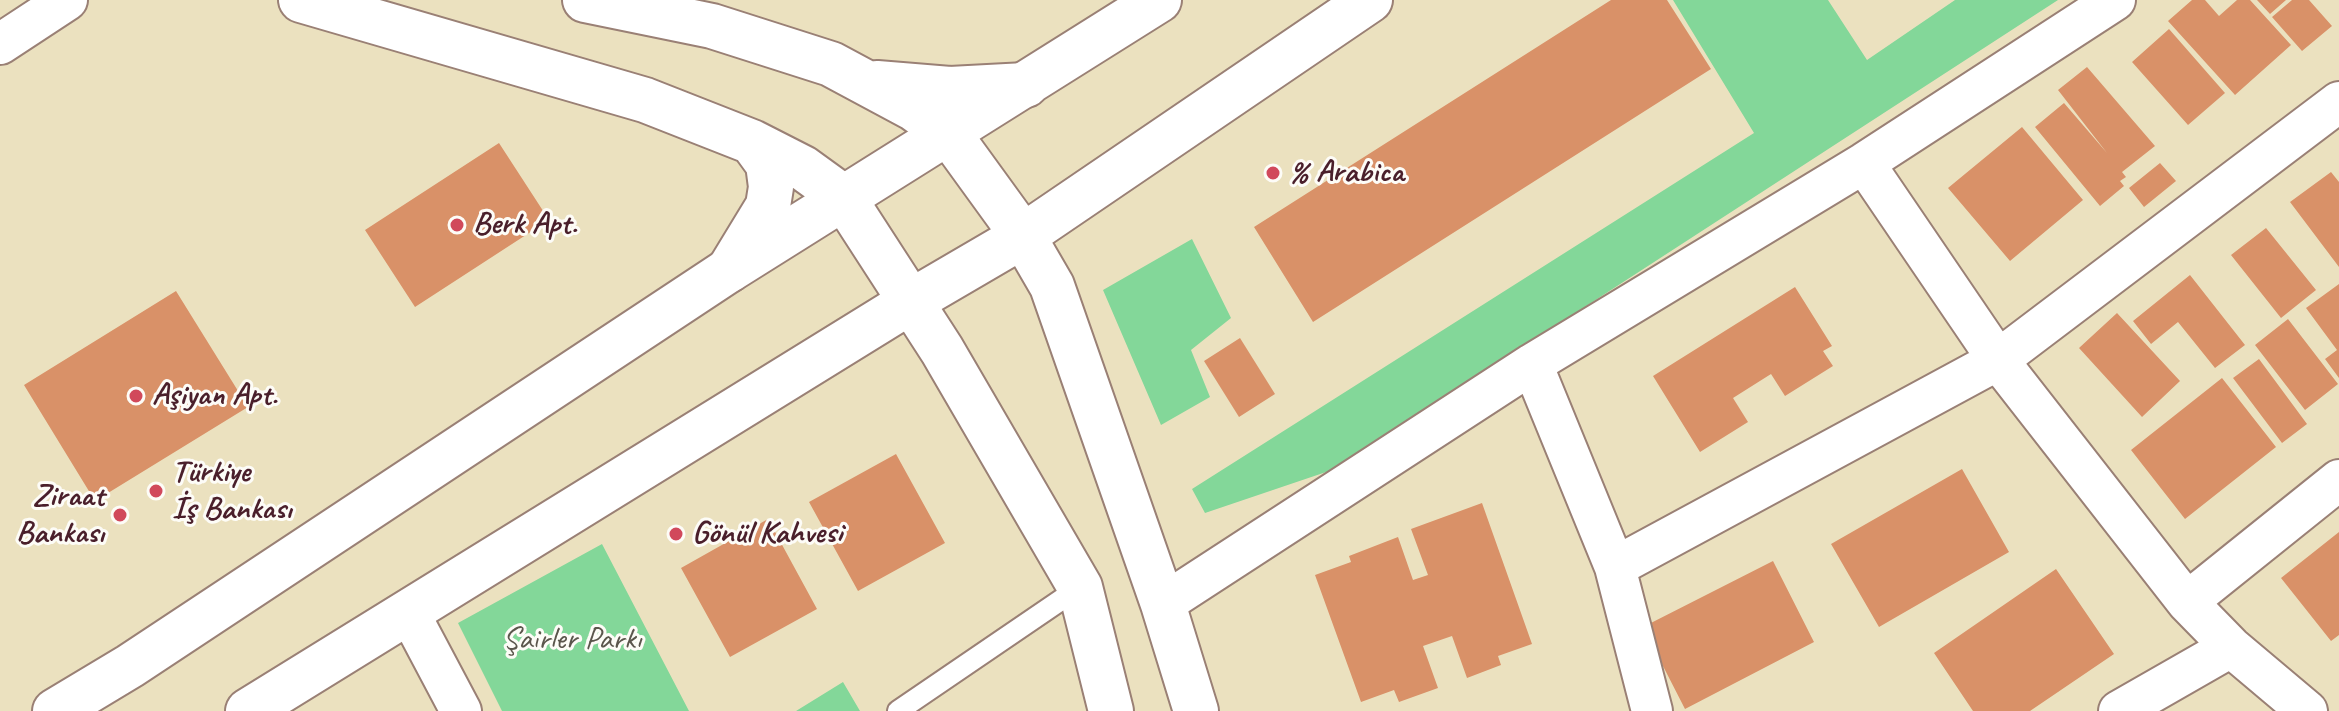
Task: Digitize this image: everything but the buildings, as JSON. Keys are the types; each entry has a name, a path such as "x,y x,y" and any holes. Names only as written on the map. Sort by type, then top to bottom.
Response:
{"main road":[{"path":"301,0 645,100 752,142 803,168 843,197 910,302 1080,587 1111,711"},
{"path":"585,0 712,26 831,64 949,134 1023,236 1052,286 1163,604 1196,711"},
{"path":"55,711 130,666 729,270 1159,0"},
{"path":"248,711 910,302 1023,236 1370,0"},
{"path":"866,82 950,89 1026,85"},
{"path":"729,270 768,206 771,187 768,164 752,142"}],"street":[{"path":"0,44 67,0"},
{"path":"1163,604 1532,364 1864,163 2115,0"},
{"path":"1615,567 1998,360 2339,102"},
{"path":"1864,163 1998,360 2187,602 2231,647 2307,711"},
{"path":"1532,364 1615,567 1652,711"},
{"path":"2187,602 2339,480"},
{"path":"408,611 461,711"},
{"path":"2119,711 2231,647"}],"lane":[{"path":"898,711 1080,587"}],"green space":[{"path":"1673,0 1828,0 1867,60 1955,0 2058,0 1335,469 1205,513 1192,489 1754,133"},
{"path":"1192,239 1231,318 1191,350 1210,397 1161,425 1103,290"},
{"name":"Şairler Parkı","path":"602,544 689,711 502,711 458,623"},
{"path":"843,682 860,711 796,711"}],"place":[{"name":"% Arabica","path":"1273,173"},
{"name":"Berk Apt.","path":"457,225"},
{"name":"Aşiyan Apt.","path":"136,396"},
{"name":"Türkiye İş Bankası","path":"156,491"},
{"name":"Ziraat Bankası","path":"120,515"},
{"name":"Gönül Kahvesi","path":"676,534"}]}
